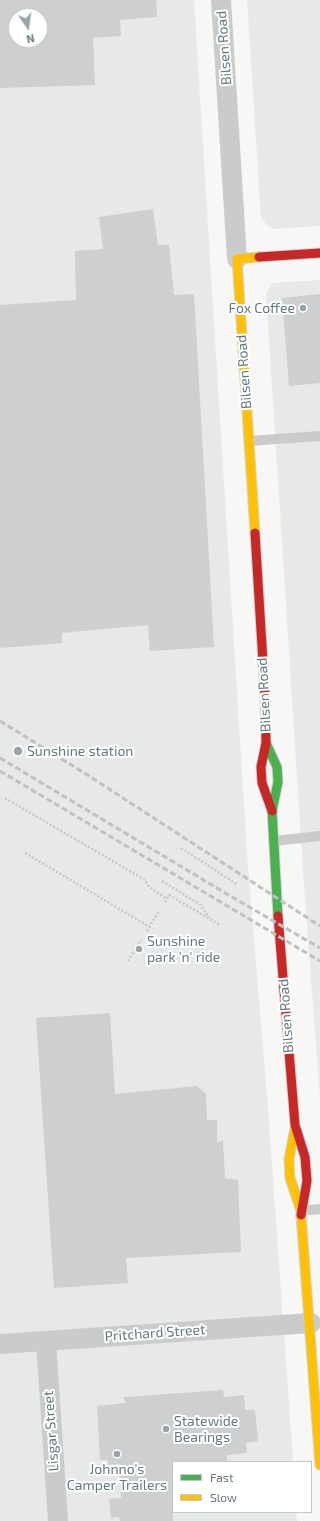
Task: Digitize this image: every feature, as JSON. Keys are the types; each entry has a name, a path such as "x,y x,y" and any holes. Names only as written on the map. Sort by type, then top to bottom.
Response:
{"street":[{"name":"Bilsen Road","path":"221,0 249,441 266,743 262,767 262,783 272,810"},
{"path":"237,258 320,253"},
{"name":"Bilsen Road","path":"266,743 276,767 278,782 272,810 295,1125 305,1157 307,1181 301,1210 320,1465"},
{"name":"Bilsen Road","path":"295,1125 289,1159 291,1185 301,1210"},
{"name":"Pritchard Street","path":"0,1344 310,1323"},
{"name":"Lisgar Street","path":"46,1340 58,1521"}],"lane":[{"path":"249,441 320,436"},
{"path":"274,841 320,836"},
{"path":"301,1210 320,1209"}],"path":[{"path":"5,798 145,880 149,887 167,898"},
{"path":"181,848 238,885"},
{"path":"25,853 150,927"},
{"path":"162,881 200,905 211,920"},
{"path":"165,902 169,895 220,925"},
{"path":"147,931 159,912"},
{"path":"128,961 141,940"}],"shaded area":[{"path":"0,0 194,0 247,853 268,1108 293,1461 172,1461 172,1513 296,1513 297,1521 0,1521"},
{"path":"247,0 320,0 320,226 274,229 267,225 261,218"},
{"path":"320,280 320,1098 304,886 266,293 272,283"}],"building":[{"path":"0,0 156,0 157,17 120,20 121,36 93,38 95,85 0,88"},
{"path":"153,209 158,245 169,245 174,295 194,294 214,647 150,651 148,625 62,633 62,643 0,648 0,305 76,300 75,251 103,249 99,217"},
{"path":"320,294 320,383 289,386 282,298"},
{"path":"110,1013 115,1094 197,1086 206,1094 207,1120 217,1120 217,1143 223,1140 225,1178 238,1180 241,1252 126,1258 128,1283 54,1288 36,1018"},
{"path":"223,1390 224,1397 244,1395 245,1410 255,1410 258,1441 246,1443 247,1453 227,1455 227,1461 172,1461 173,1521 120,1521 119,1517 111,1518 109,1499 121,1498 119,1464 108,1465 108,1460 100,1460 97,1406 125,1403 124,1397"}],"railway":[{"path":"0,721 86,774 320,926"},
{"path":"0,758 320,948"},
{"path":"0,771 320,961"}],"traffic: fast":[{"path":"266,743 277,767 278,782 272,811 278,916"}],"traffic: slow":[{"path":"255,533 237,259 259,257"},
{"path":"295,1128 289,1159 290,1178 301,1211"},
{"path":"301,1215 320,1465"}],"traffic: jam":[{"path":"259,257 320,253"},
{"path":"255,533 265,695 266,743 261,767 262,783 272,811"},
{"path":"278,916 295,1125 305,1157 307,1181 301,1215"}],"place":[{"name":"Fox Coffee","path":"303,308"},
{"name":"Sunshine station","path":"18,751"},
{"name":"Sunshine park 'n' ride","path":"139,949"},
{"name":"Statewide Bearings","path":"166,1429"},
{"name":"Johnno's Camper Trailers","path":"117,1454"}]}
